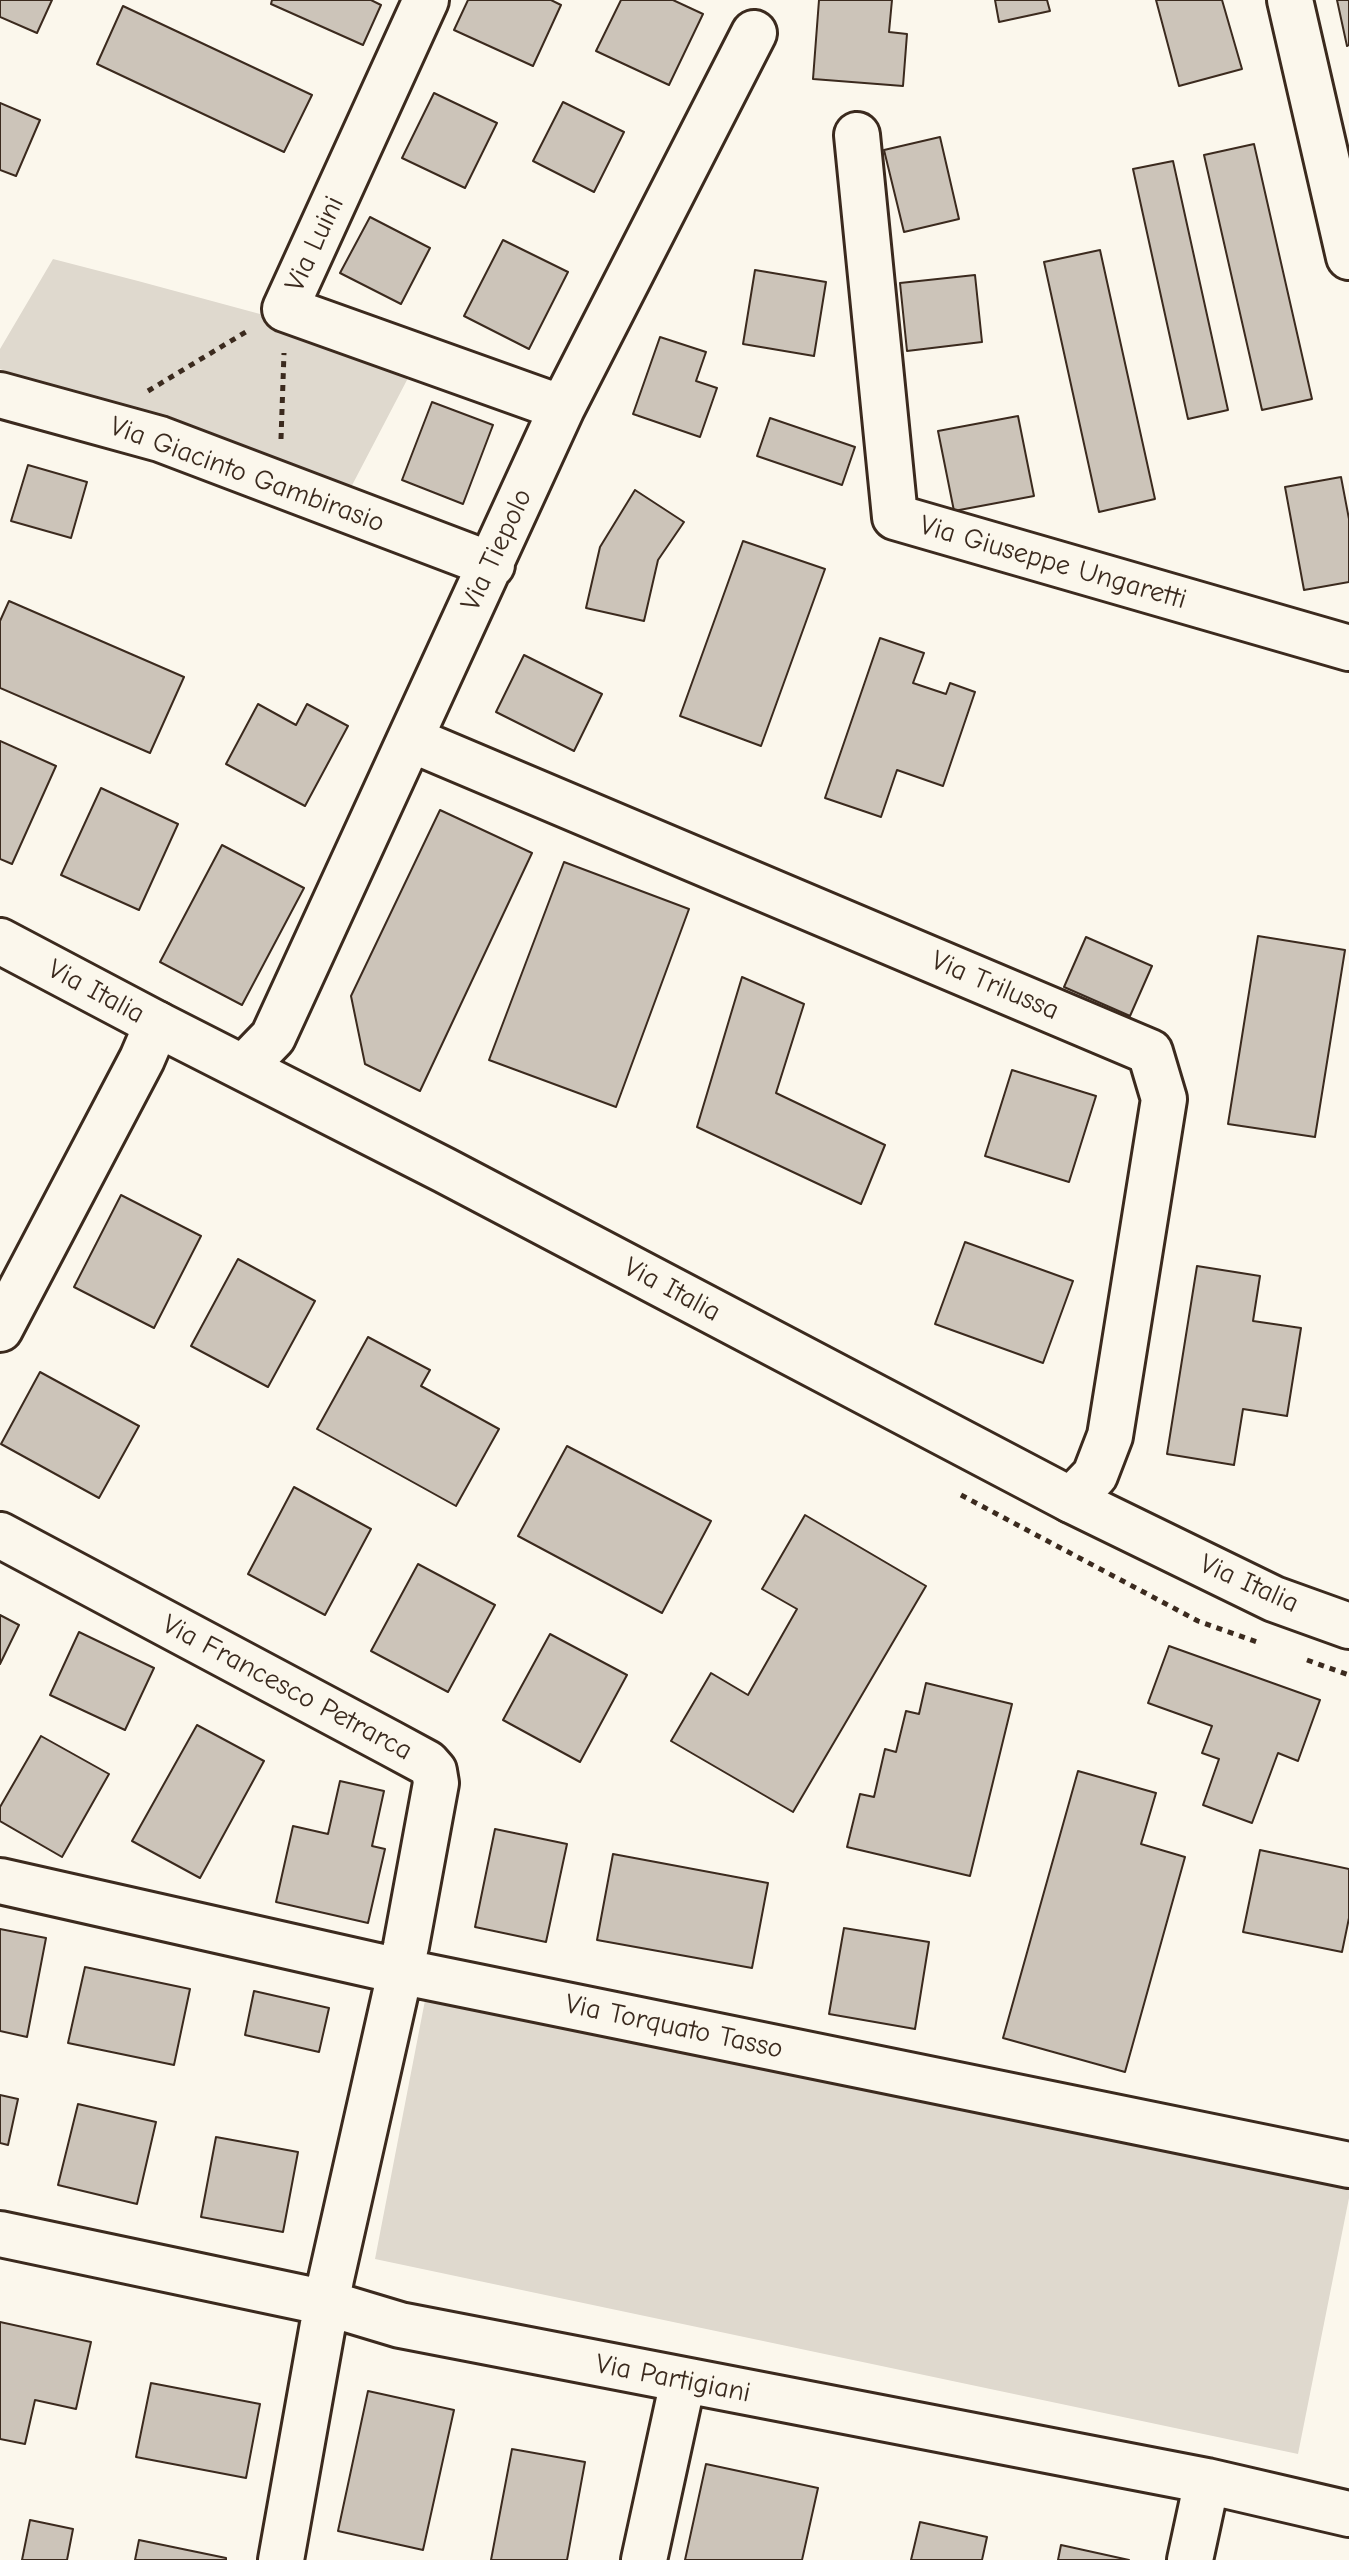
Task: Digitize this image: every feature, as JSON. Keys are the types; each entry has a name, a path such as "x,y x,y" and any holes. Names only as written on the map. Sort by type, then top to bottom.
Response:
{"street":[{"name":"Via Luini","path":"426,0 285,309 562,408"},
{"path":"1290,0 1349,257"},
{"name":"Via Tiepolo","path":"244,1067 273,1037 562,408 754,33"},
{"name":"Via Giuseppe Ungaretti","path":"857,135 895,517 1349,648"},
{"name":"Via Giacinto Gambirasio","path":"0,395 160,439 492,565"},
{"name":"Via Trilussa","path":"410,739 1150,1052 1164,1099 1110,1436 1095,1475 1071,1500"},
{"name":"Via Italia","path":"0,941 1071,1500 1274,1599 1349,1626"},
{"path":"0,1329 142,1059 157,1024"},
{"name":"Via Francesco Petrarca","path":"0,1535 427,1763 434,1771 436,1783 406,1946 327,2303 281,2560"},
{"name":"Via Torquato Tasso","path":"0,1881 399,1971 1349,2165"},
{"name":"Via Partigiani","path":"0,2234 327,2303 400,2325 1348,2507"},
{"path":"644,2560 683,2381"},
{"path":"1190,2560 1207,2481"}],"path":[{"path":"98,422 285,309"},
{"path":"279,484 285,309"}],"shaded area":[{"path":"53,259 419,357 348,493 0,369 0,349"},
{"path":"427,1990 1349,2179 1349,2198 1298,2454 375,2259"}],"building":[{"path":"0,0 52,0 37,33 0,17"},
{"path":"272,0 371,0 381,5 363,45 271,4"},
{"path":"468,0 551,0 561,5 533,66 454,30"},
{"path":"621,0 673,0 703,14 669,85 596,51"},
{"path":"819,0 892,0 889,32 907,34 903,86 813,79"},
{"path":"995,0 1047,0 1050,11 999,22"},
{"path":"1156,0 1222,0 1242,69 1179,86"},
{"path":"1337,0 1349,0 1347,46"},
{"path":"123,6 312,95 284,152 97,64"},
{"path":"434,93 497,123 465,188 402,158"},
{"path":"563,102 624,132 594,192 533,161"},
{"path":"0,103 40,120 16,176 0,170"},
{"path":"940,137 959,219 904,232 884,150"},
{"path":"1254,144 1312,399 1262,410 1204,155"},
{"path":"1173,161 1228,410 1188,419 1133,169"},
{"path":"370,217 430,248 401,304 340,273"},
{"path":"503,240 568,272 529,349 464,316"},
{"path":"1100,250 1155,499 1099,512 1044,262"},
{"path":"755,270 826,282 814,356 743,344"},
{"path":"975,275 982,342 907,351 900,283"},
{"path":"660,337 706,352 696,381 717,388 700,437 633,414"},
{"path":"432,402 493,425 463,504 402,480"},
{"path":"1018,416 1034,496 954,511 938,431"},
{"path":"770,418 855,447 842,485 757,456"},
{"path":"28,465 87,482 71,538 11,521"},
{"path":"1341,477 1349,519 1349,582 1304,590 1285,487"},
{"path":"635,490 684,522 658,560 644,621 586,608 600,547"},
{"path":"743,541 825,569 761,746 680,716"},
{"path":"9,601 184,677 150,753 0,688 0,621"},
{"path":"880,638 924,653 913,683 946,694 950,683 975,692 943,786 897,770 881,817 825,798"},
{"path":"524,655 602,694 574,751 496,712"},
{"path":"258,704 296,725 307,704 348,726 305,806 226,764"},
{"path":"0,741 56,766 12,864 0,859"},
{"path":"101,788 178,824 139,910 61,875"},
{"path":"440,810 532,853 420,1091 365,1064 351,996"},
{"path":"222,845 304,888 242,1005 160,962"},
{"path":"564,862 689,909 616,1107 489,1060"},
{"path":"1258,936 1345,950 1315,1137 1228,1124"},
{"path":"1086,937 1152,966 1130,1016 1064,987"},
{"path":"742,977 804,1004 776,1093 885,1145 861,1204 697,1127"},
{"path":"1012,1070 1096,1096 1069,1182 985,1156"},
{"path":"121,1195 201,1236 154,1328 74,1287"},
{"path":"965,1242 1073,1281 1043,1363 935,1324"},
{"path":"238,1259 315,1301 268,1387 191,1346"},
{"path":"1197,1266 1260,1276 1253,1321 1301,1328 1287,1416 1243,1409 1234,1465 1167,1454"},
{"path":"368,1337 430,1370 421,1386 499,1429 456,1506 317,1429"},
{"path":"40,1372 139,1426 99,1498 1,1444"},
{"path":"567,1446 711,1521 662,1613 518,1536"},
{"path":"294,1487 371,1529 325,1615 248,1574"},
{"path":"805,1515 926,1586 793,1812 671,1741 711,1673 748,1695 797,1609 762,1589"},
{"path":"418,1564 495,1605 448,1692 371,1651"},
{"path":"0,1615 19,1625 0,1664"},
{"path":"79,1632 154,1668 125,1730 50,1695"},
{"path":"550,1634 627,1675 580,1762 503,1720"},
{"path":"1169,1646 1320,1700 1298,1761 1278,1753 1252,1823 1203,1805 1219,1759 1202,1753 1212,1726 1148,1703"},
{"path":"926,1683 1012,1704 970,1876 847,1847 860,1794 874,1797 885,1749 896,1752 906,1711 919,1714"},
{"path":"197,1725 264,1761 200,1878 132,1841"},
{"path":"41,1736 109,1774 62,1857 0,1821 0,1807"},
{"path":"1078,1771 1156,1793 1141,1844 1185,1857 1125,2072 1003,2038"},
{"path":"340,1781 384,1791 372,1846 385,1849 368,1923 276,1902 293,1826 328,1834"},
{"path":"495,1829 567,1844 546,1942 475,1927"},
{"path":"1260,1850 1349,1869 1349,1918 1342,1952 1243,1932"},
{"path":"613,1854 768,1883 752,1968 597,1940"},
{"path":"844,1928 929,1942 915,2029 829,2014"},
{"path":"0,1929 46,1938 27,2037 0,2031"},
{"path":"85,1967 190,1989 174,2065 68,2043"},
{"path":"254,1991 329,2008 319,2052 245,2035"},
{"path":"0,2095 18,2099 8,2145 0,2143"},
{"path":"78,2104 156,2122 137,2204 58,2185"},
{"path":"216,2137 298,2152 283,2232 201,2217"},
{"path":"0,2322 91,2342 76,2409 35,2400 25,2444 0,2439"},
{"path":"151,2383 260,2404 246,2478 136,2457"},
{"path":"368,2391 454,2410 423,2550 338,2531"},
{"path":"512,2449 585,2462 567,2560 491,2560"},
{"path":"706,2464 818,2488 802,2560 685,2560"},
{"path":"30,2520 73,2529 67,2560 22,2560"},
{"path":"920,2522 987,2537 982,2560 911,2560"},
{"path":"139,2540 226,2558 226,2560 135,2560"},
{"path":"1061,2545 1129,2560 1058,2560"}]}
